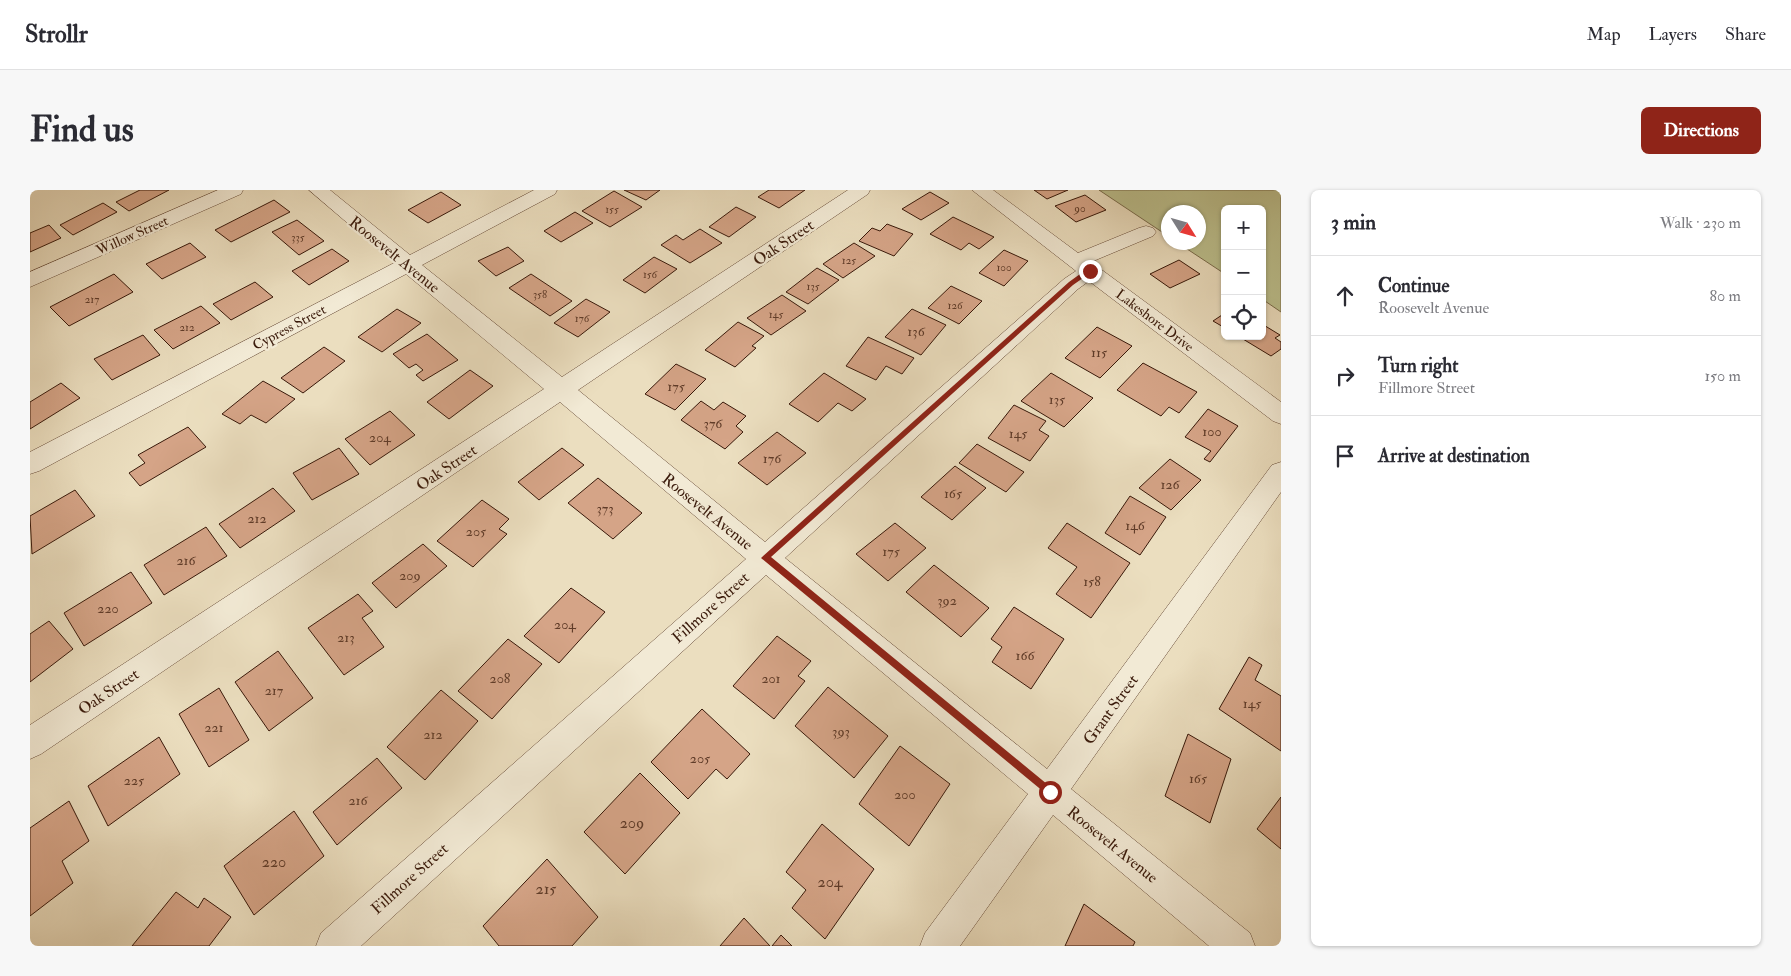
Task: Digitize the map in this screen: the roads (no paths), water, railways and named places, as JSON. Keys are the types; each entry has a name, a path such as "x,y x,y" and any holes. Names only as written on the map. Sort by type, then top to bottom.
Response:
{"street":[{"name":"Willow Street","path":"30,280 234,190"},
{"name":"Roosevelt Avenue","path":"318,190 1237,946"},
{"name":"Cypress Street","path":"30,464 548,190"},
{"name":"Oak Street","path":"30,743 861,190"},
{"name":"Lakeshore Drive","path":"981,190 1281,415"},
{"name":"Fillmore Street","path":"334,946 1071,284 1083,266 1146,232"},
{"name":"Grant Street","path":"938,946 1281,472"}]}
